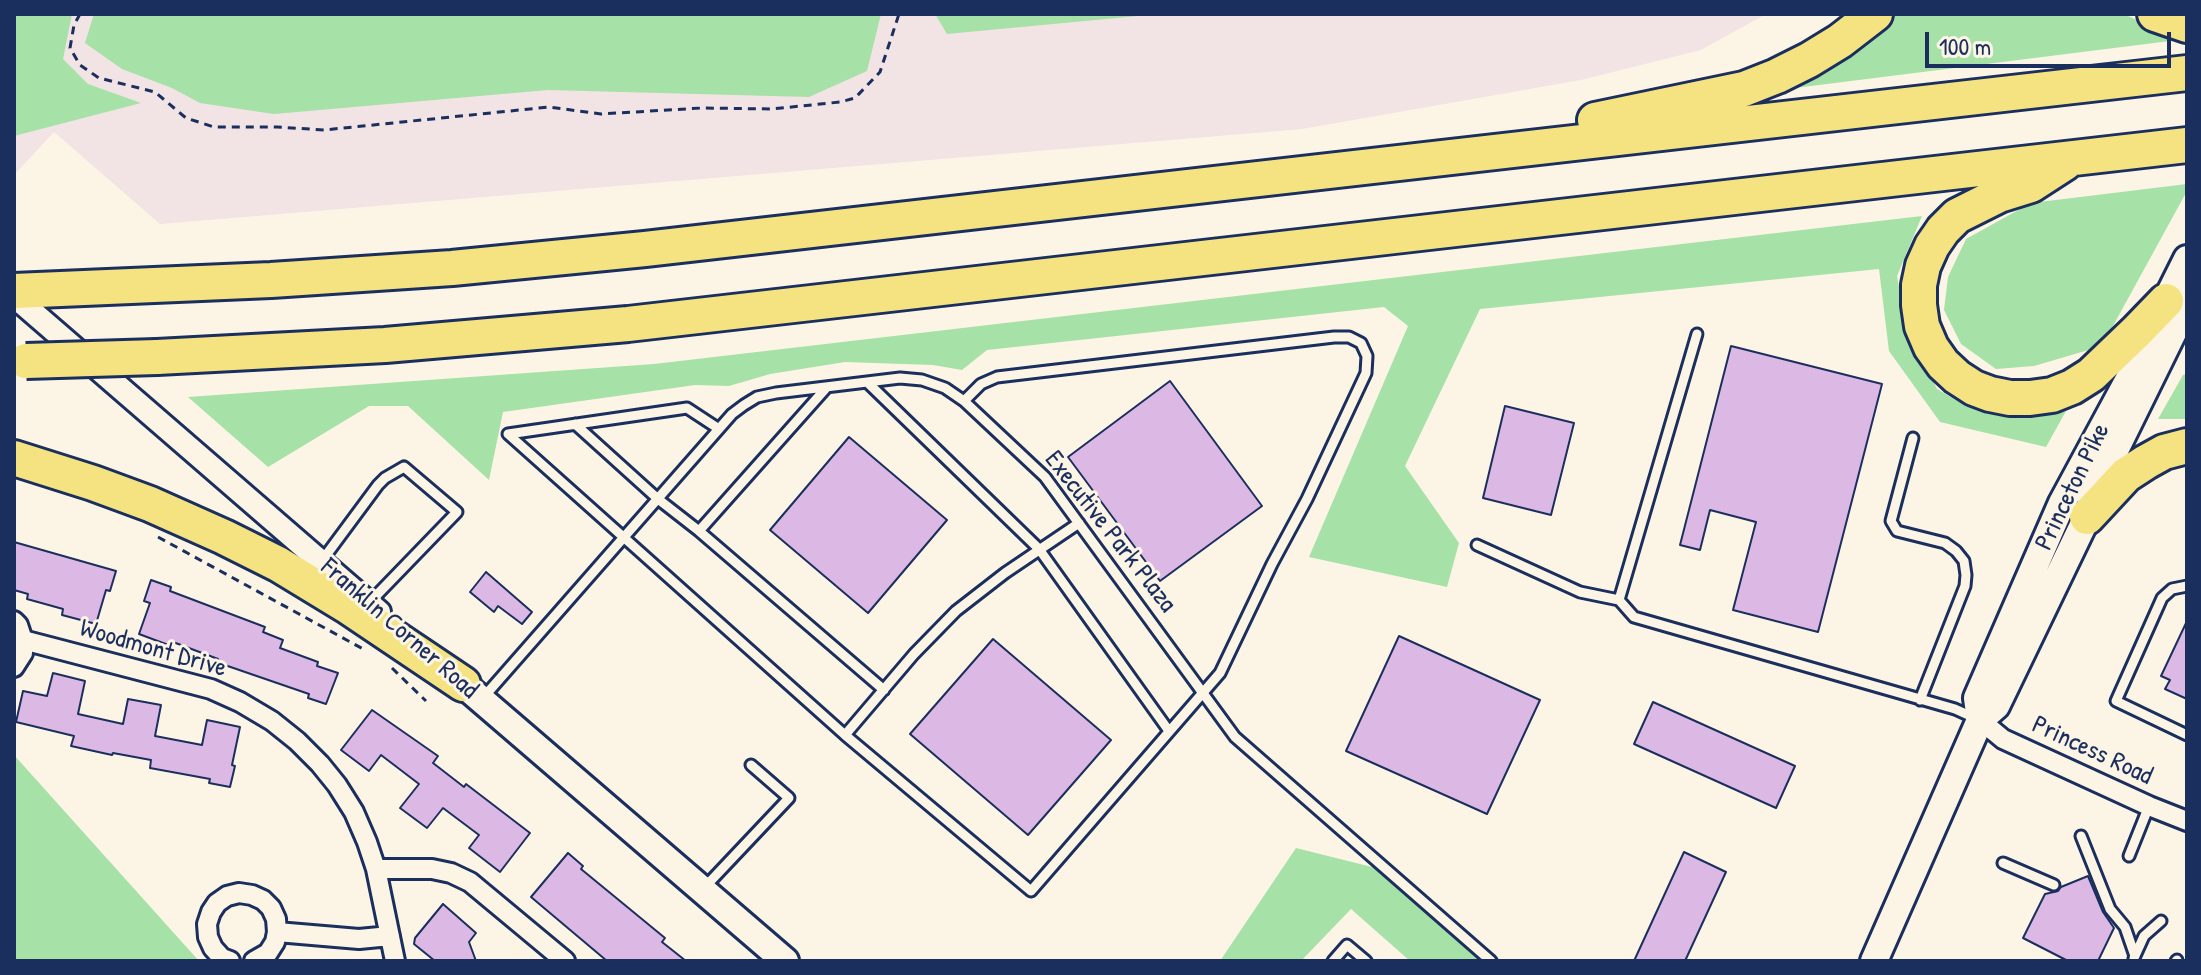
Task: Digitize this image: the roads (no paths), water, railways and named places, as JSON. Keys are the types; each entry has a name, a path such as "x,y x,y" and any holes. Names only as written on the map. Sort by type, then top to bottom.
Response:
{"highway":[{"path":"1522,149 1566,126 1744,89 1809,60 1875,14"},
{"path":"2155,14 2187,25"},
{"path":"14,293 452,268 630,251 2187,73"},
{"path":"20,361 385,345 628,324 2187,145"},
{"path":"2073,157 2031,185 1973,207 1957,216 1943,230 1927,256 1919,285 1922,326 1943,364 1957,377 1982,391 2010,398 2052,395 2091,375 2137,331 2176,302"},
{"path":"2087,517 2126,475 2164,452 2187,446"},
{"path":"14,458 122,493 278,564 347,606 472,692"}],"main road":[{"name":"Princeton Pike","path":"1874,961 1980,720 1996,706 2087,517 2094,493 2176,302 2187,259"},
{"name":"Princeton Pike","path":"1980,720 1977,698 2062,503 2157,327 2176,302"},
{"name":"Franklin Corner Road","path":"472,692 785,961"}],"street":[{"name":"Franklin Corner Road","path":"14,293 472,692"},
{"path":"14,621 23,640 23,653 14,667"},
{"name":"Woodmont Drive","path":"23,640 211,689 272,721 297,741 337,785 354,812 376,869 395,961"},
{"name":"Princess Road","path":"1980,720 2003,739 2187,821"},
{"path":"376,869 432,869 470,882 565,961"},
{"path":"230,961 222,958 213,948 207,924 217,903 239,893 263,900 276,919 275,942 268,953 254,961"},
{"path":"277,932 359,939 390,936"}],"lane":[{"path":"1619,600 1697,334"},
{"path":"719,429 687,408 508,434 845,735 1031,891 1220,673 1366,373 1367,356 1361,343 1349,337 1334,337 997,377 981,384 964,401"},
{"name":"Executive Park Plaza","path":"472,692 623,538 732,414 757,397 776,393 900,378 922,380 945,388 964,401 1045,477 1235,737 1491,961"},
{"path":"867,382 1039,549 1169,731"},
{"path":"699,531 827,387"},
{"path":"575,424 658,499 884,690"},
{"path":"1913,438 1891,521 1897,531 1945,543 1964,561 1966,575 1965,586 1920,700"},
{"path":"321,562 378,485 404,467 457,512 369,603"},
{"path":"845,735 914,654 956,611 1079,523"},
{"path":"1477,545 1580,592 1619,600 1634,617 1955,709 1980,720"},
{"path":"2187,586 2172,589 2162,598 2116,701 2187,735"},
{"path":"701,890 789,798 751,765"},
{"path":"2129,856 2149,806"},
{"path":"2081,836 2107,905 2125,927 2134,959"},
{"path":"2003,863 2054,885"},
{"path":"2134,959 2144,936 2161,921"},
{"path":"1333,961 1347,945 1366,961"}]}
